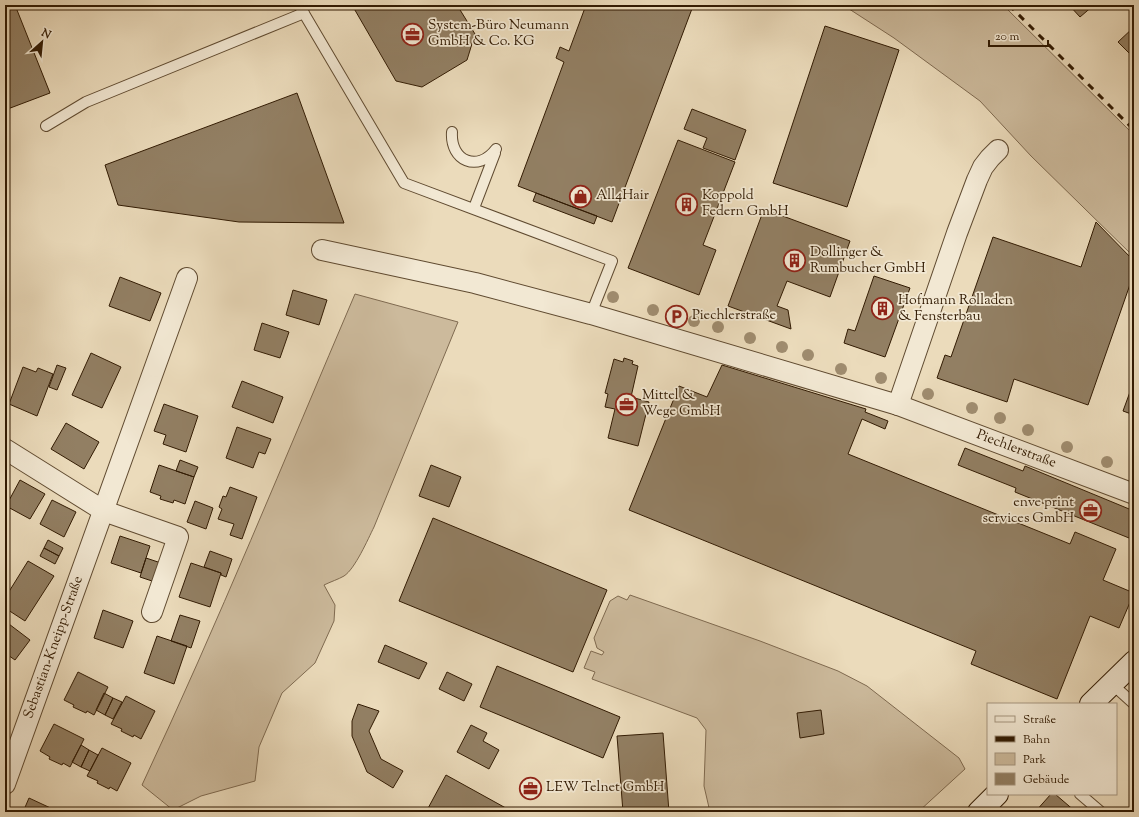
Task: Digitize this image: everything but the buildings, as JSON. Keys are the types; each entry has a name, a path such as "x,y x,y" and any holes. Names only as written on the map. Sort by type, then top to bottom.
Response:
{"street":[{"path":"898,405 977,180 983,167 998,150"},
{"name":"Piechlerstraße","path":"322,250 475,283 592,314 898,405 1134,494"},
{"name":"Sebastian-Kneipp-Straße","path":"5,784 187,278"},
{"path":"5,449 104,511 178,537 152,612"},
{"path":"1092,703 1134,662"},
{"path":"979,812 996,795"}],"lane":[{"path":"46,126 86,102 302,9 404,183 612,261 592,314"},
{"path":"452,132 451,140 457,154 470,162 485,160 492,155 496,149 474,208"},
{"path":"1112,684 1133,702"},
{"path":"1081,795 1101,812"}],"green space":[{"path":"843,5 1003,5 1134,135 1134,257 1031,156 980,101 894,38"},
{"path":"355,294 458,322 365,546 357,561 344,576 324,585 335,605 334,621 315,663 282,693 259,747 255,781 201,796 173,810 142,785 224,602"},
{"path":"630,595 760,641 838,671 867,686 959,758 965,769 918,812 710,812 704,786 706,730 697,718 592,679 595,672 584,668 591,651 602,655 604,652 597,648 594,638 610,601 618,596 627,600"}],"railway":[{"path":"1009,5 1134,130"}],"place":[{"name":"System-Büro Neumann GmbH & Co. KG","path":"413,34"},
{"name":"All4Hair","path":"581,196"},
{"name":"Koppold Federn GmbH","path":"686,204"},
{"name":"Dollinger & Rumbucher GmbH","path":"794,261"},
{"name":"Hofmann Rolladen & Fensterbau","path":"883,309"},
{"name":"Piechlerstraße","path":"676,316"},
{"name":"Mittel & Wege GmbH","path":"627,404"},
{"name":"enve print services GmbH","path":"1090,511"},
{"name":"LEW Telnet GmbH","path":"531,788"}]}
